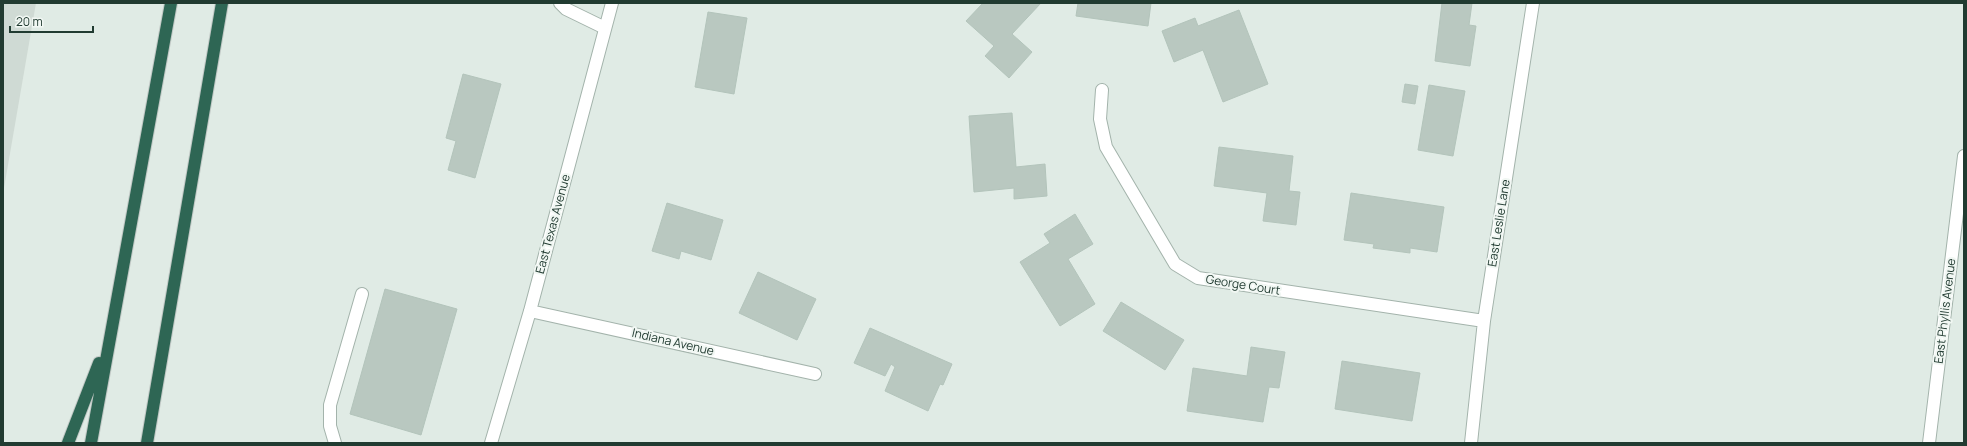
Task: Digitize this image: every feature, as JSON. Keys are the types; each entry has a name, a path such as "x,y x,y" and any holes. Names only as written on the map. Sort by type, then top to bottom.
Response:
{"highway":[{"path":"91,443 171,3"},
{"path":"147,443 222,3"},
{"path":"68,443 110,336"}],"street":[{"path":"560,3 566,9 605,28"},
{"name":"East Texas Avenue","path":"491,443 530,311 612,3"},
{"name":"East Leslie Lane","path":"1471,443 1484,321 1533,3"},
{"name":"George Court","path":"1102,90 1100,119 1106,147 1175,264 1198,278 1484,321"},
{"name":"East Phyllis Avenue","path":"1929,443 1964,156"},
{"path":"335,443 330,426 330,405 362,294"},
{"name":"Indiana Avenue","path":"530,311 816,374"}],"shaded area":[{"path":"3,3 36,3 3,194"}],"building":[{"path":"983,3 1041,3 1012,34 1032,52 1009,78 985,56 994,46 966,21"},
{"path":"1078,3 1151,3 1148,26 1076,16"},
{"path":"1442,3 1472,3 1469,25 1476,26 1470,66 1435,61"},
{"path":"1239,10 1268,84 1223,102 1203,50 1174,62 1162,31 1195,18 1198,26"},
{"path":"708,12 747,18 734,94 695,87"},
{"path":"463,74 501,84 475,178 448,170 456,141 446,138"},
{"path":"1405,84 1418,86 1415,104 1402,102"},
{"path":"1429,85 1465,91 1453,156 1418,150"},
{"path":"1012,113 1016,167 1045,164 1047,196 1014,199 1014,188 974,192 969,116"},
{"path":"1219,147 1293,156 1289,191 1300,192 1296,225 1263,221 1267,193 1214,186"},
{"path":"1351,193 1444,207 1437,252 1410,248 1410,253 1373,248 1374,244 1344,240"},
{"path":"667,203 723,220 711,260 681,251 679,259 652,251"},
{"path":"1075,214 1093,244 1068,259 1095,304 1060,326 1020,262 1050,243 1044,234"},
{"path":"758,272 816,299 797,340 739,313"},
{"path":"385,289 457,309 421,435 350,414"},
{"path":"1121,302 1184,340 1165,370 1103,331"},
{"path":"870,328 952,364 943,385 940,384 928,411 885,391 895,367 891,364 885,376 854,363"},
{"path":"1251,347 1285,352 1279,388 1269,387 1263,422 1187,411 1193,368 1247,376"},
{"path":"1342,361 1420,373 1412,421 1335,409"}]}
